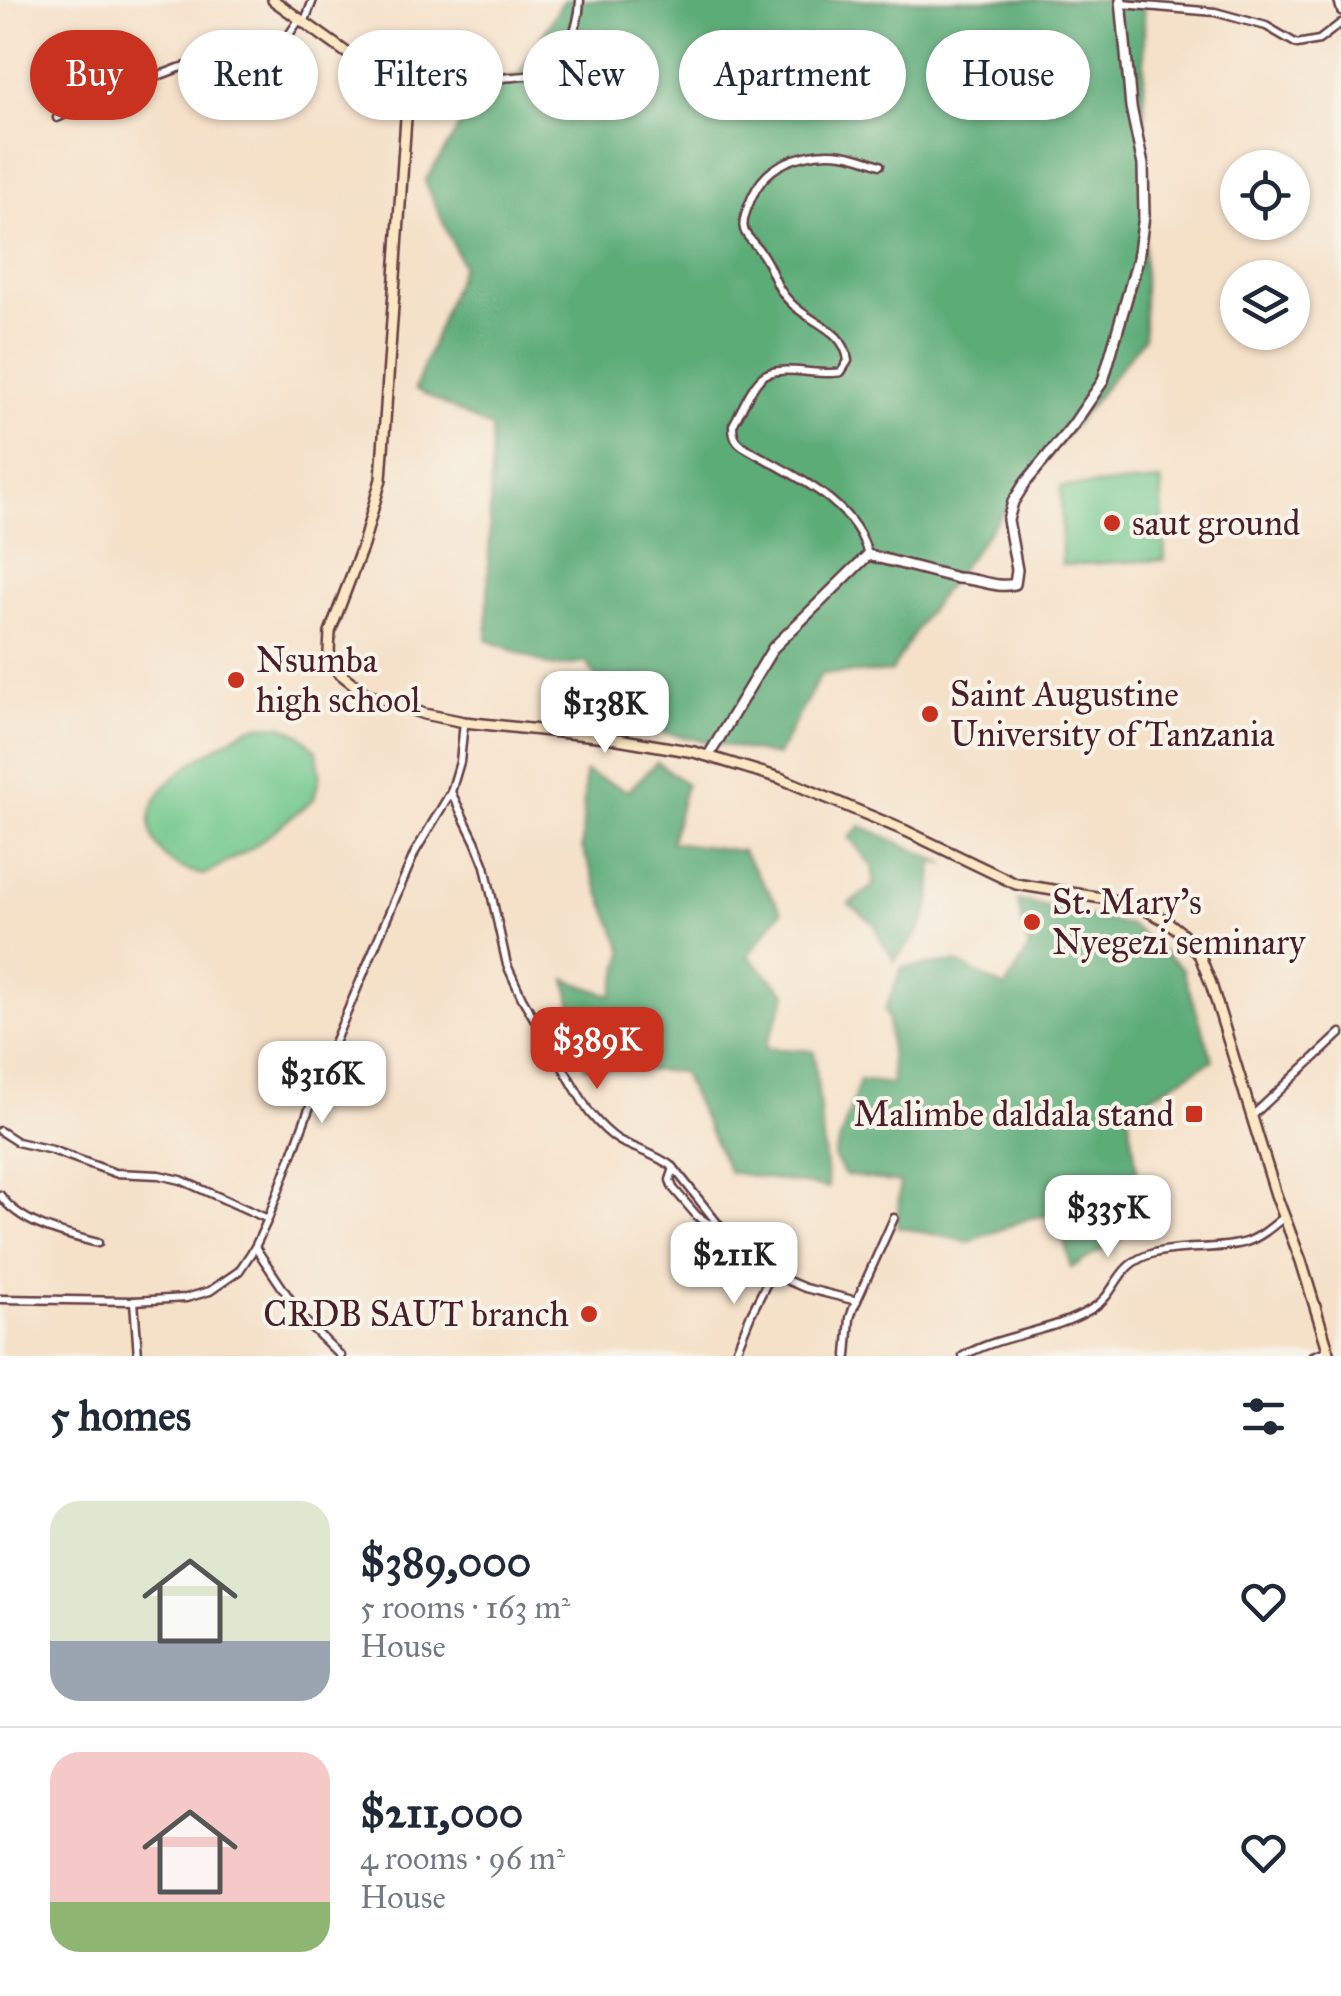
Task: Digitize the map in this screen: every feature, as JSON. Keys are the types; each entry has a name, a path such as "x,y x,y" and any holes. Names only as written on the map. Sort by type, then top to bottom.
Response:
{"main road":[{"path":"273,0 338,48"},
{"path":"406,120 382,478 328,642 338,672 365,692 399,706 464,722 606,737 709,755 780,778 906,831 1006,880 1108,898 1140,907 1164,920 1183,934 1200,956 1211,984 1330,1353"}],"street":[{"path":"158,76 288,36 313,0"},
{"path":"503,78 534,74 558,60 569,44 580,0"},
{"path":"1338,0 1341,11"},
{"path":"868,555 957,578 1004,586 1015,584 1017,570 1008,520 1013,502 1102,381 1138,259 1144,216 1143,164 1131,107 1121,2 1215,12 1266,26 1297,44 1319,40 1341,23"},
{"path":"868,555 865,540 846,512 736,442 733,425 761,378 770,372 830,374 841,372 848,362 839,337 793,305 742,232 761,180 781,164 812,154 833,152 880,164"},
{"path":"709,755 773,648 868,555"},
{"path":"0,1299 186,1298 210,1291 239,1272 268,1218 390,908 415,852 451,792 460,762 464,722"},
{"path":"451,792 476,841 507,965 588,1112 618,1140 674,1168 746,1258 771,1275 805,1288 857,1300"},
{"path":"1252,1116 1341,1032"},
{"path":"0,1131 17,1142 115,1173 181,1180 268,1218"},
{"path":"674,1168 670,1184 702,1220 720,1224"},
{"path":"684,1180 686,1200"},
{"path":"0,1195 14,1211 34,1222 98,1243"},
{"path":"963,1356 990,1343 1090,1310 1108,1295 1124,1269 1154,1253 1248,1241 1284,1217"},
{"path":"847,1356 850,1318 894,1218"},
{"path":"255,1247 304,1320 330,1352 340,1356"},
{"path":"734,1356 771,1275"},
{"path":"838,1297 850,1318"},
{"path":"134,1301 138,1356"},
{"path":"1313,1356 1330,1353"}],"green space":[{"path":"564,0 1141,0 1144,338 923,618 891,672 821,674 777,756 625,725 587,663 553,667 487,640 492,429 415,389 462,265 425,181 462,120 503,120 503,79 519,74 523,67 523,120 659,120 659,30 546,30"},
{"name":"saut ground","path":"1161,481 1165,560 1062,565 1061,487"},
{"path":"280,725 300,734 317,751 320,773 314,799 252,848 204,875 170,860 159,849 150,826 152,810 168,783 195,761 246,730"},
{"path":"657,762 686,784 671,842 742,851 782,911 748,956 787,994 765,1048 814,1051 828,1188 729,1172 681,1072 585,1067 566,979 612,996 624,952 582,848 585,772 628,791"},
{"path":"861,826 946,864 933,862 926,917 894,961 875,924 849,904 873,886 873,868 849,837"},
{"path":"1017,900 1130,925 1182,968 1213,1060 1128,1110 1140,1189 1122,1238 1071,1268 1058,1214 1030,1218 969,1242 897,1227 900,1183 845,1175 834,1157 860,1080 892,1084 885,1010 902,968 955,962 1005,988 1029,949"}],"place":[{"name":"saut ground","path":"1112,523"},
{"name":"Nsumba high school","path":"236,680"},
{"name":"Saint Augustine University of Tanzania","path":"930,714"},
{"name":"St. Mary's Nyegezi seminary","path":"1032,922"},
{"name":"Malimbe daldala stand","path":"1194,1114"},
{"name":"CRDB SAUT branch","path":"589,1314"}]}
